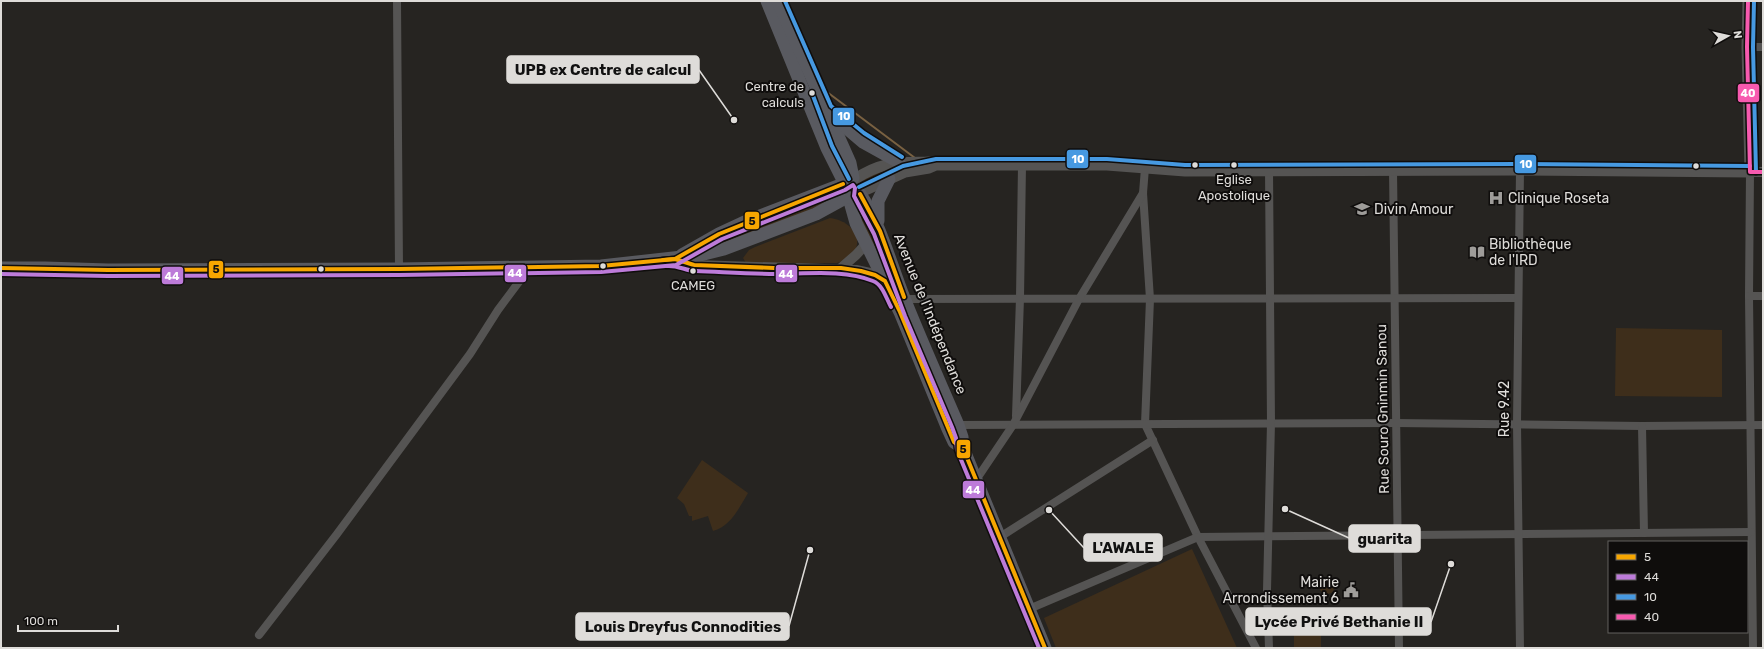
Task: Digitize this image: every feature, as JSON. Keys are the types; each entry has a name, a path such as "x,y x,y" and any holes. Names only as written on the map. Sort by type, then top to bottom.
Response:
{"highway":[{"path":"767,1 827,148 849,181"},
{"path":"778,1 850,163 849,181 842,191 854,195"},
{"path":"826,110 840,124 864,142 899,162"},
{"path":"879,231 877,215 878,201 888,179"},
{"path":"1,268 108,270 399,270 601,266 675,259 724,249 816,214 854,195 861,184 849,181 726,230 675,259"},
{"name":"Avenue de l'Indépendance","path":"854,195 869,207 904,299 958,425 962,437 962,448 1045,648"},
{"name":"Avenue de l'Indépendance","path":"854,195 856,223 900,312 954,442 962,448"}],"main road":[{"path":"849,181 877,166 899,162 929,162 936,165 1107,165 1185,171 1520,170 1750,172 1747,47 1748,1"},
{"path":"854,195 905,172 929,168 936,165"}],"street":[{"path":"397,1 399,270"},
{"path":"1747,47 1763,47"},
{"path":"1014,422 1020,298 1022,165"},
{"path":"1146,168 1143,193 1150,299 1145,424 1198,537 1256,648"},
{"path":"1269,170 1271,423 1267,590 1269,648"},
{"name":"Rue Souro Gninmin Sanou","path":"1393,170 1399,648"},
{"name":"Rue 9.42","path":"1520,170 1517,298 1517,534 1520,648"},
{"path":"1753,648 1749,296 1750,172 1763,172"},
{"path":"976,480 1014,422 1079,299 1143,193"},
{"path":"841,268 866,244"},
{"path":"675,259 694,265 774,268 841,268 875,275 885,281"},
{"path":"260,635 337,534 470,354 498,310 530,267"},
{"path":"1749,296 1763,296"},
{"path":"904,299 1517,298"},
{"path":"958,425 1014,422 1145,424 1396,423 1642,426 1763,425"},
{"path":"1642,426 1644,533"},
{"path":"1000,537 1153,440"},
{"path":"1029,609 1198,537 1751,532"}],"shaded area":[{"path":"912,165 866,187 862,178 871,172"},
{"path":"834,194 835,200 714,249 712,245 735,232"},
{"path":"864,214 868,214 902,304 860,218"},
{"path":"830,218 848,225 854,231 857,238 857,245 854,252 847,258 837,263 751,264 746,263 743,258 749,250 755,247"},
{"path":"1616,328 1722,330 1722,397 1615,396"},
{"path":"702,460 748,493 730,521 719,529 713,531 708,516 692,521 692,516 689,516 684,504 677,498"},
{"path":"1192,549 1237,648 1056,648 1044,618"},
{"path":"1327,578 1333,580 1335,586 1333,592 1327,594 1321,592 1319,586 1321,580"},
{"path":"1294,634 1321,635 1321,648 1294,648"}],"waterway":[{"path":"827,92 915,158"},
{"path":"933,159 943,160"},
{"path":"1109,160 1126,160 1173,165"}],"transit line":[{"name":"10","path":"785,1 831,106 864,133 902,157"},
{"name":"40","path":"1748,1 1747,47 1750,172 1763,172"},
{"name":"10","path":"1754,1 1753,47 1756,172"},
{"name":"10","path":"812,93 832,146 849,179"},
{"name":"10","path":"859,187 903,166 936,159 1107,159 1185,165 1520,164 1750,166"},
{"name":"5","path":"663,260 675,259 719,234 843,184"},
{"name":"44","path":"1,274 108,276 399,275 601,272 676,265 722,239 845,190 853,185 855,188 854,196 874,234 905,316 952,427 956,438 957,450 1039,648"},
{"name":"5","path":"860,194 880,231 904,297"},
{"name":"5","path":"1,268 108,270 399,269 601,266 675,259 694,265 774,268 841,268 875,275 885,281 900,312 954,442 963,448 1045,648"},
{"name":"44","path":"667,266 675,266 696,271 766,274 825,273 862,277 879,285 891,307"}],"place":[{"name":"Centre de calculs","path":"812,93"},
{"name":"UPB ex Centre de calcul","path":"734,120"},
{"name":"Eglise Apostolique","path":"1234,165"},
{"name":"Clinique Roseta","path":"1496,198"},
{"name":"Divin Amour","path":"1362,209"},
{"name":"Bibliothèque de l'IRD","path":"1477,252"},
{"name":"CAMEG","path":"693,271"},
{"name":"guarita","path":"1285,509"},
{"name":"L'AWALE","path":"1049,510"},
{"name":"Louis Dreyfus Connodities","path":"810,550"},
{"name":"Lycée Privé Bethanie II","path":"1451,564"},
{"name":"Mairie Arrondissement 6","path":"1351,590"}]}
